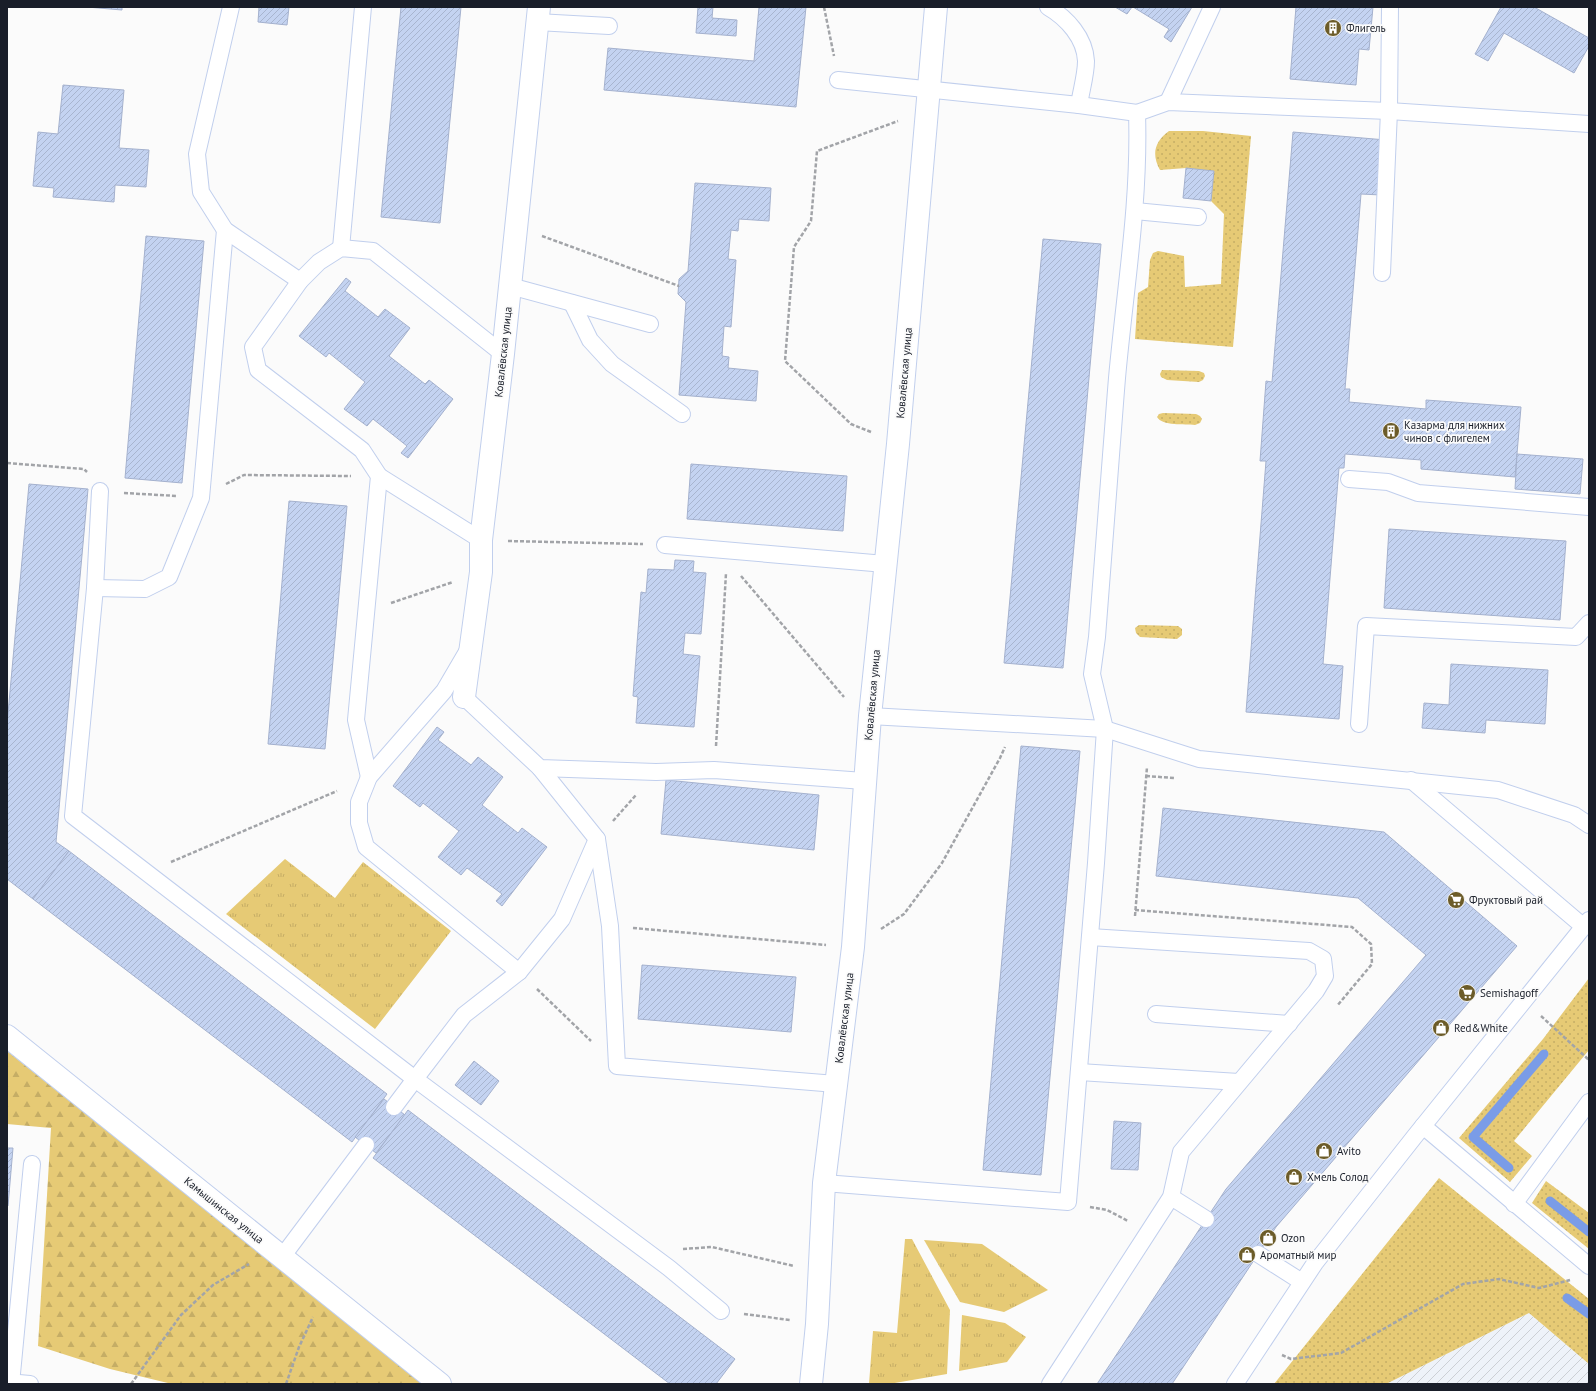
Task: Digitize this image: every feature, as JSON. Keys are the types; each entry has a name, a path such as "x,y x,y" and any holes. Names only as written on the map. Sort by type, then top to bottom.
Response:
{"street":[{"name":"Ковалёвская улица","path":"811,1384 817,1324 824,1183 853,947 864,781 898,444 936,7"},
{"name":"Ковалёвская улица","path":"464,697 481,572 481,540 503,354 538,15"},
{"name":"Камышинская улица","path":"7,1036 440,1384"}],"lane":[{"path":"231,7 197,154 201,192 225,230 300,281"},
{"path":"341,248 363,7"},
{"path":"1048,7 1058,13 1072,26 1082,44 1086,61 1079,105"},
{"path":"1168,102 1212,7"},
{"path":"1382,273 1389,111 1390,7"},
{"path":"538,15 610,26"},
{"path":"838,80 928,100 1079,105 1137,113 1168,102 1389,111 1589,124"},
{"path":"824,1183 1068,1202 1096,863 1105,729 1092,674 1097,637 1118,378 1135,211 1138,153 1137,113"},
{"path":"1135,211 1198,217"},
{"path":"95,588 145,589 169,577 201,498 225,230"},
{"path":"481,540 379,476 362,450 258,370 253,347 300,281 319,262 341,248 373,251 503,354"},
{"path":"510,286 650,324"},
{"path":"572,303 590,340 612,364 682,414"},
{"path":"369,777 356,720 379,476"},
{"path":"1349,479 1388,482 1418,493 1589,507"},
{"path":"100,491 95,588 73,816 415,1079 669,1268 721,1310"},
{"path":"666,545 885,564"},
{"path":"1359,724 1366,626 1576,637 1589,623"},
{"path":"472,642 444,691 369,777 359,802 359,823 366,847 519,972"},
{"path":"464,697 540,768 597,839 610,926 617,1066 836,1084"},
{"path":"870,716 1105,729 1199,759 1498,790 1574,815 1589,825"},
{"path":"540,768 656,772 714,770 864,781"},
{"path":"1235,1384 1320,1257 1423,1126 1586,924 1412,780"},
{"path":"394,1107 464,1015 519,972 562,919 597,839"},
{"path":"1050,1384 1171,1197 1181,1152 1316,991 1325,976 1323,959 1309,951 1090,937"},
{"path":"1156,1014 1288,1024"},
{"path":"1079,1072 1240,1082"},
{"path":"1514,1204 1589,1102"},
{"path":"1423,1126 1589,1266"},
{"path":"278,1253 366,1145"},
{"path":"30,1384 10,1382 32,1164"},
{"path":"1171,1197 1206,1219"},
{"path":"1258,1254 1302,1282"}],"path":[{"path":"824,7 838,80"},
{"path":"898,444 851,424 785,361 794,247 810,221 817,151 928,100"},
{"path":"516,226 679,286"},
{"path":"481,540 666,545"},
{"path":"718,550 847,700 870,716"},
{"path":"714,770 726,572 718,550"},
{"path":"366,611 481,572"},
{"path":"610,926 853,947 904,914 942,863 1000,758 1014,724"},
{"path":"1133,940 1149,743"},
{"path":"597,839 656,772"},
{"path":"1146,776 1178,778"},
{"path":"146,872 369,777"},
{"path":"519,972 617,1066"},
{"path":"1524,1001 1589,1060"},
{"path":"1068,1202 1107,1210 1149,1230"},
{"path":"669,1268 682,1249 712,1247 820,1271"},
{"path":"131,1384 181,1315 213,1285 278,1253"},
{"path":"1260,1346 1291,1358 1341,1353 1463,1284 1499,1280 1539,1288 1573,1279"},
{"path":"286,1384 299,1347 326,1292"},
{"path":"721,1310 817,1324"}],"shaded area":[{"path":"1529,1313 1589,1364 1589,1384 1386,1384"}],"green space":[{"path":"1169,131 1203,131 1251,136 1233,347 1135,339 1138,293 1148,287 1150,260 1153,253 1158,251 1184,256 1185,287 1221,284 1224,214 1211,201 1214,171 1186,168 1160,170 1156,159 1156,148 1160,139"},
{"path":"1162,370 1199,371 1204,373 1205,376 1203,380 1199,382 1167,380 1161,377 1160,374"},
{"path":"1159,414 1196,414 1202,419 1200,423 1195,425 1169,423 1160,420 1157,417"},
{"path":"1139,625 1178,626 1182,629 1182,635 1177,639 1140,637 1136,633 1135,628"},
{"path":"285,859 335,898 363,862 451,931 375,1029 226,914"},
{"path":"1589,978 1589,1050 1514,1141 1532,1156 1510,1182 1459,1138 1543,1039"},
{"path":"7,1051 428,1384 172,1384 110,1369 38,1346 51,1128 7,1124"},
{"path":"1439,1178 1589,1299 1589,1364 1529,1313 1386,1384 1274,1384"},
{"path":"1546,1181 1589,1213 1589,1249 1532,1203"},
{"path":"905,1239 912,1239 950,1310 947,1374 889,1384 869,1384 873,1331 897,1333"},
{"path":"924,1240 982,1244 1048,1290 1004,1312 960,1302"},
{"path":"962,1315 1005,1323 1026,1337 1007,1362 959,1371"}],"building":[{"path":"87,7 122,7 122,10"},
{"path":"259,7 289,7 287,25 258,22"},
{"path":"401,7 461,7 440,223 381,217"},
{"path":"698,7 713,7 712,18 737,20 736,36 696,33"},
{"path":"759,7 806,7 796,107 604,90 608,48 754,61"},
{"path":"1115,7 1132,7 1127,14"},
{"path":"1133,7 1192,7 1171,42 1164,37 1169,29"},
{"name":"Флигель","path":"1296,7 1373,7 1369,50 1359,49 1356,85 1290,79"},
{"path":"1501,7 1534,7 1589,38 1589,46 1574,73 1504,33 1488,61 1475,54"},
{"path":"63,85 124,90 119,148 149,150 146,187 115,185 114,202 53,197 54,188 33,186 38,132 58,134"},
{"name":"Казарма для нижних чинов с флигелем","path":"1293,132 1386,140 1381,195 1361,194 1345,389 1350,389 1349,402 1426,409 1426,400 1521,407 1515,477 1421,469 1421,460 1345,454 1344,468 1339,468 1323,664 1343,666 1339,719 1246,712 1266,461 1260,461 1266,381 1272,382"},
{"path":"1186,168 1214,171 1211,201 1183,198"},
{"path":"695,183 771,188 769,221 739,219 738,231 731,230 728,259 736,260 731,327 724,326 722,356 729,357 728,368 758,371 756,401 679,395 686,302 678,294 679,279 688,271"},
{"path":"146,236 204,241 182,483 125,478"},
{"path":"1043,239 1101,244 1063,668 1004,663"},
{"path":"346,278 351,282 345,291 378,317 385,309 410,328 389,356 425,384 429,380 453,399 408,458 401,453 407,446 373,419 367,426 344,409 365,382 329,353 326,357 299,336"},
{"path":"1517,454 1583,459 1580,494 1515,489"},
{"path":"691,464 847,476 843,531 687,519"},
{"path":"29,484 88,489 56,842 69,851 33,899 7,879 7,724"},
{"path":"289,501 347,506 325,749 268,744"},
{"path":"1389,529 1566,541 1560,620 1384,608"},
{"path":"675,560 694,561 693,572 706,573 701,634 685,633 683,654 700,656 694,727 636,723 638,697 633,696 641,592 646,593 648,569 674,570"},
{"path":"1451,664 1548,670 1545,724 1486,720 1485,733 1422,728 1424,703 1449,705"},
{"path":"437,727 444,732 438,740 471,765 478,757 503,777 482,805 518,833 522,828 547,847 502,906 496,901 502,894 467,868 461,875 438,857 459,831 423,803 420,807 393,786"},
{"path":"1021,746 1080,751 1041,1175 983,1170"},
{"path":"666,780 819,795 814,850 661,834"},
{"path":"1163,808 1384,832 1517,946 1276,1227 1172,1384 1097,1384 1226,1189 1426,955 1358,898 1156,876"},
{"path":"69,851 387,1094 352,1142 33,899"},
{"path":"642,965 796,977 791,1032 638,1019"},
{"path":"474,1061 499,1081 481,1105 455,1085"},
{"path":"384,1099 405,1115 376,1153 355,1137"},
{"path":"408,1110 735,1359 716,1384 670,1384 373,1158"},
{"path":"1114,1121 1141,1123 1138,1170 1111,1169"},
{"path":"7,1148 13,1148 8,1206 7,1206"}],"waterway":[{"path":"1509,1168 1473,1137 1544,1054"},
{"path":"1550,1201 1589,1232"},
{"path":"1567,1298 1589,1314"}],"place":[{"name":"Флигель","path":"1333,28"},
{"name":"Казарма для нижних чинов с флигелем","path":"1391,431"},
{"name":"Фруктовый рай","path":"1456,900"},
{"name":"Semishagoff","path":"1467,993"},
{"name":"Red&White","path":"1441,1028"},
{"name":"Avito","path":"1324,1151"},
{"name":"Хмель Солод","path":"1294,1177"},
{"name":"Ozon","path":"1268,1238"},
{"name":"Ароматный мир","path":"1247,1255"}]}
